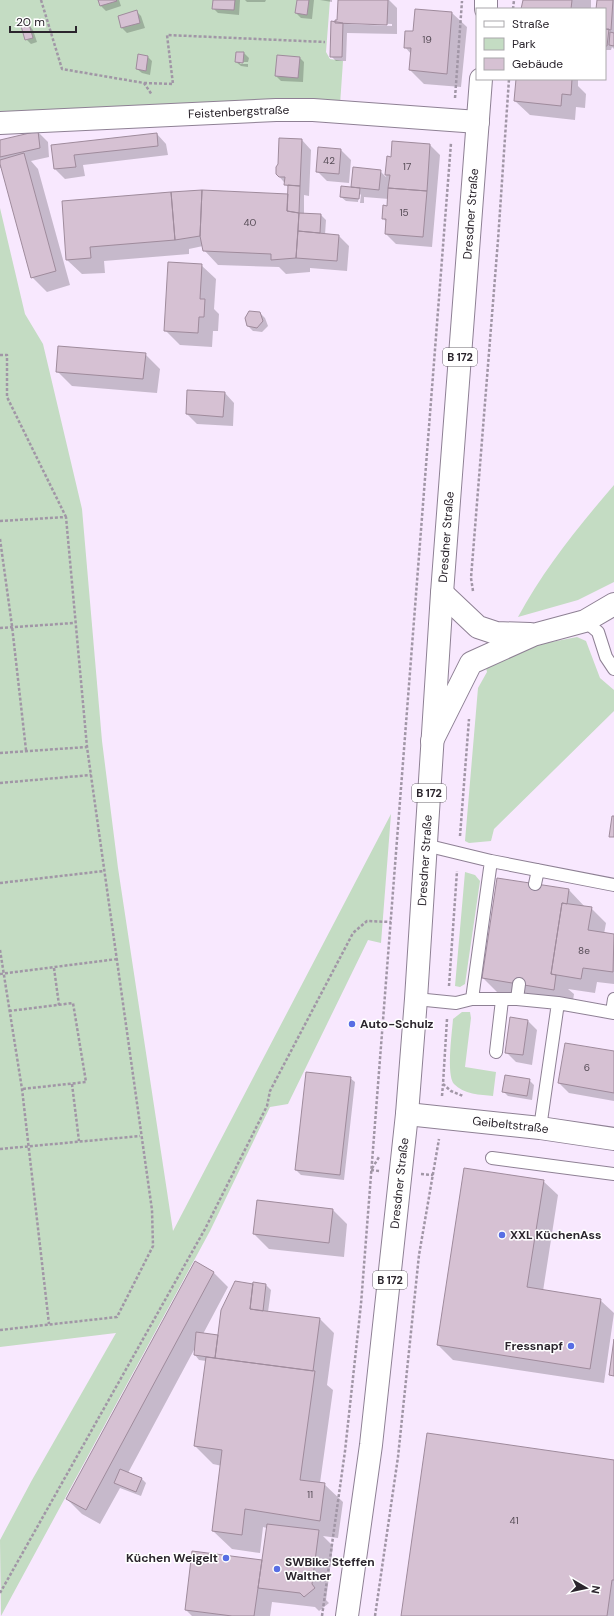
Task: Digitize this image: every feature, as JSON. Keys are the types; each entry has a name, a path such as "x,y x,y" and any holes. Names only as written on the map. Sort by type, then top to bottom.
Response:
{"main road":[{"name":"Dresdner Straße","path":"347,1616 371,1445 407,1114 416,999 442,593 481,80"},
{"name":"Feistenbergstraße","path":"0,123 313,110 478,122"},
{"path":"442,593 478,627 496,633 533,634"},
{"path":"432,741 471,663 533,634 585,621 614,604"},
{"name":"Geibeltstraße","path":"407,1114 540,1128 614,1139"}],"lane":[{"path":"585,621 598,632 606,657 614,669"},
{"path":"425,845 491,861 614,884"},
{"path":"472,999 491,861"},
{"path":"535,884 538,870"},
{"path":"517,1000 519,984"},
{"path":"416,999 456,1003 472,999 517,1000 558,1004 613,1013 614,999"},
{"path":"496,1052 502,1000"},
{"path":"540,1128 558,1004"},
{"path":"492,1158 614,1174"}],"path":[{"path":"41,0 62,69 144,83 173,84 167,35 325,42"},
{"path":"322,1616 345,1451 361,1304 462,0"},
{"path":"472,622 473,609 476,603 471,578 498,240 509,80"},
{"path":"144,83 166,115"},
{"path":"0,355 7,355 7,397 66,517 74,623 87,747 140,1136 152,1210 153,1246 117,1317 0,1330"},
{"path":"0,521 66,517"},
{"path":"0,539 12,626 26,750"},
{"path":"0,628 74,623"},
{"path":"375,1616 398,1457 419,1255 437,1150 469,712"},
{"path":"0,753 26,750 87,747"},
{"path":"0,784 91,775"},
{"path":"0,883 104,871"},
{"path":"0,1593 205,1229 267,1106 270,1091 352,933 367,920 391,922"},
{"path":"0,950 2,973 22,1089 49,1324"},
{"path":"2,973 54,968 117,959"},
{"path":"54,968 59,1005"},
{"path":"9,1011 73,1003 86,1082 22,1089"},
{"path":"72,1084 79,1142"},
{"path":"443,1084 451,1091 467,1097"},
{"path":"0,1148 140,1136"}],"green space":[{"path":"0,0 330,0 326,52 330,59 343,61 340,105 0,115"},
{"path":"0,208 25,314 43,344 82,509 102,741 118,868 173,1231 391,814 381,943 368,940 288,1104 270,1107 210,1231 1,1616 0,1540 32,1480 116,1333 0,1347"},
{"path":"614,485 614,582 578,600 518,617 550,565"},
{"path":"577,637 586,641 600,678 614,690 614,711 494,829 491,841 469,843 465,841 478,688 487,672 485,664 505,651"},
{"path":"465,872 475,875 480,881 465,984 460,987 455,986"},
{"path":"462,1012 470,1012 471,1018 465,1067 496,1072 493,1096 462,1090 454,1084 452,1079 450,1072 450,1053 453,1019"}],"building":[{"path":"98,0 116,0 117,1 100,6"},
{"path":"213,0 235,0 234,10 212,9"},
{"path":"297,0 309,0 307,15 295,13"},
{"path":"338,0 388,0 387,25 335,23 335,20 337,20"},
{"path":"523,0 572,0 571,8 521,8"},
{"path":"597,0 613,0 611,30 606,29 606,8 596,8"},
{"path":"415,9 452,12 447,74 409,70 411,48 404,48 405,31 413,31"},
{"path":"137,10 140,23 121,28 118,16"},
{"path":"331,21 343,23 342,57 330,57"},
{"path":"29,24 33,38 25,40 21,26"},
{"path":"606,29 609,29 607,46"},
{"path":"610,32 614,33 614,46 609,45"},
{"path":"236,52 244,52 243,63 235,62"},
{"path":"138,54 148,56 146,71 136,69"},
{"path":"277,55 300,57 298,78 275,76"},
{"path":"516,80 572,80 571,95 562,94 561,106 514,101"},
{"path":"38,131 40,148 0,157 0,140"},
{"path":"157,133 158,146 74,155 76,167 54,169 51,145"},
{"path":"279,138 302,139 300,186 284,185 285,177 279,177 276,174"},
{"path":"392,141 430,144 427,191 388,188 390,175 385,175 387,156 391,157"},
{"path":"318,147 341,149 339,174 316,172"},
{"path":"24,153 56,271 31,278 0,164 0,160"},
{"path":"353,167 381,170 379,190 351,187"},
{"path":"288,185 300,186 299,213 287,211"},
{"path":"341,186 360,188 359,199 340,197"},
{"path":"388,188 427,191 423,237 385,234 386,219 382,219 383,205 387,206"},
{"path":"202,190 200,236 175,240 171,192"},
{"path":"202,190 288,194 287,211 299,213 296,258 271,260 271,254 203,251 200,236"},
{"path":"171,192 175,240 90,247 91,258 66,260 62,201"},
{"path":"299,213 321,214 320,233 298,231"},
{"path":"298,231 339,235 337,261 296,258"},
{"path":"168,262 202,264 200,299 205,299 204,317 199,317 198,333 164,331"},
{"path":"249,311 260,312 263,321 257,328 247,326 245,318"},
{"path":"58,346 146,353 143,379 56,372"},
{"path":"187,390 225,392 223,417 186,414"},
{"path":"612,816 614,816 614,837 609,837"},
{"path":"497,878 569,889 567,904 562,903 551,974 556,975 554,990 482,978"},
{"path":"562,903 592,907 588,930 614,934 613,972 583,968 581,979 551,974"},
{"path":"510,1017 528,1020 523,1055 505,1053"},
{"path":"565,1043 614,1051 614,1093 558,1083"},
{"path":"306,1072 351,1077 340,1175 295,1170"},
{"path":"505,1075 530,1079 527,1096 502,1092"},
{"path":"464,1168 544,1180 527,1287 601,1299 590,1369 437,1345"},
{"path":"257,1200 333,1209 329,1243 253,1234"},
{"path":"195,1261 214,1272 86,1510 66,1499"},
{"path":"235,1281 253,1284 250,1309 320,1318 313,1371 215,1358 221,1310"},
{"path":"253,1282 266,1284 263,1311 250,1309"},
{"path":"196,1332 218,1335 215,1358 194,1355"},
{"path":"614,1339 614,1376 609,1375"},
{"path":"206,1357 315,1371 300,1480 325,1483 320,1521 245,1509 242,1535 212,1531 222,1450 194,1446"},
{"path":"427,1433 614,1460 614,1580 612,1580 607,1616 401,1616"},
{"path":"120,1469 142,1478 136,1492 114,1483"},
{"path":"267,1524 319,1530 312,1584 315,1588 304,1597 300,1593 258,1588"},
{"path":"192,1551 262,1560 254,1616 232,1616 185,1610"}],"place":[{"name":"Auto-Schulz","path":"352,1024"},
{"name":"XXL KüchenAss","path":"502,1235"},
{"name":"Fressnapf","path":"571,1346"},
{"name":"Küchen Weigelt","path":"226,1558"},
{"name":"SWBike Steffen Walther","path":"277,1569"}]}
